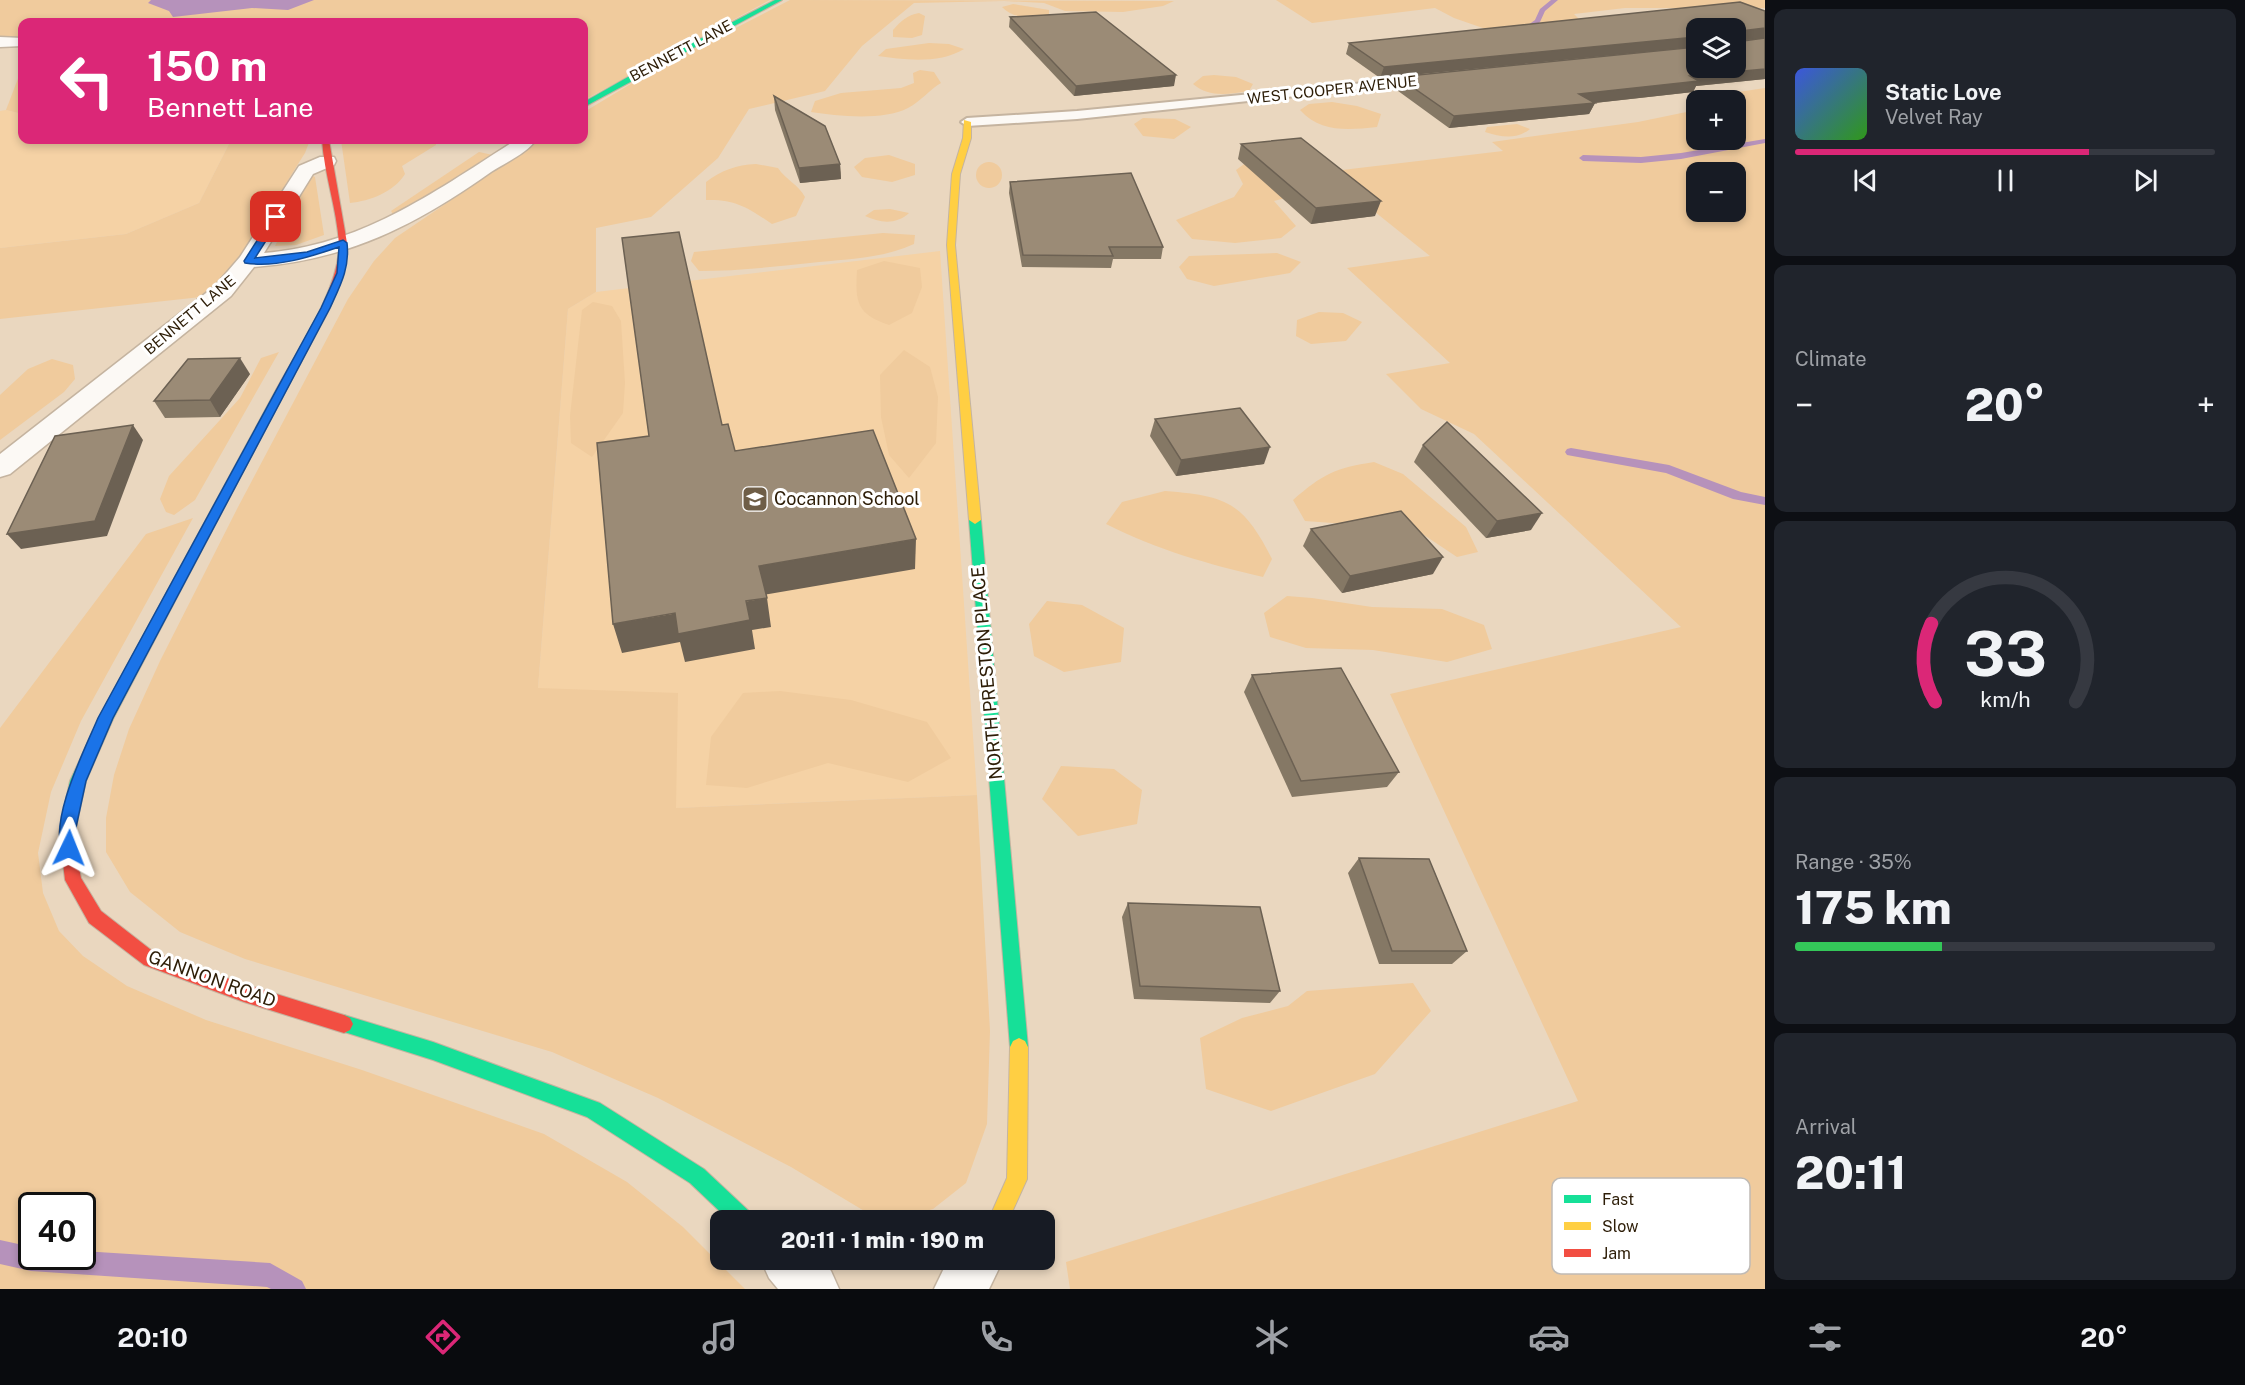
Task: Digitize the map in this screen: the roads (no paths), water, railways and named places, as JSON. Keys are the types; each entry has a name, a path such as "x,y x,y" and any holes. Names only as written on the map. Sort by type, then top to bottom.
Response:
{"street":[{"name":"BENNETT LANE","path":"588,103 654,65 779,0"},
{"path":"0,42 18,42"},
{"name":"NORTH PRESTON PLACE","path":"967,122 967,138 956,174 951,245 1018,1036 1017,1179 1003,1210"},
{"path":"248,261 306,170 327,161 325,144"},
{"name":"BENNETT LANE","path":"0,468 223,291 248,261 276,260 309,254 378,231 414,214 521,144"},
{"name":"GANNON ROAD","path":"327,161 343,243 344,257 341,273 325,308 106,718 78,781 67,832 73,880 95,917 150,959 244,993 433,1051 593,1110 697,1176 733,1210"},
{"path":"796,1270 813,1289"},
{"path":"960,1289 971,1270"}],"lane":[{"name":"WEST COOPER AVENUE","path":"967,122 1089,114 1440,79"}],"waterway":[{"path":"1518,35 1538,21 1542,10 1555,0"},
{"path":"1583,158 1641,160 1681,156 1765,141"},
{"path":"1571,452 1669,469 1738,496 1765,501"},
{"path":"0,1252 31,1259 270,1275 294,1289"}],"place":[{"name":"Cocannon School","path":"755,499"}]}
